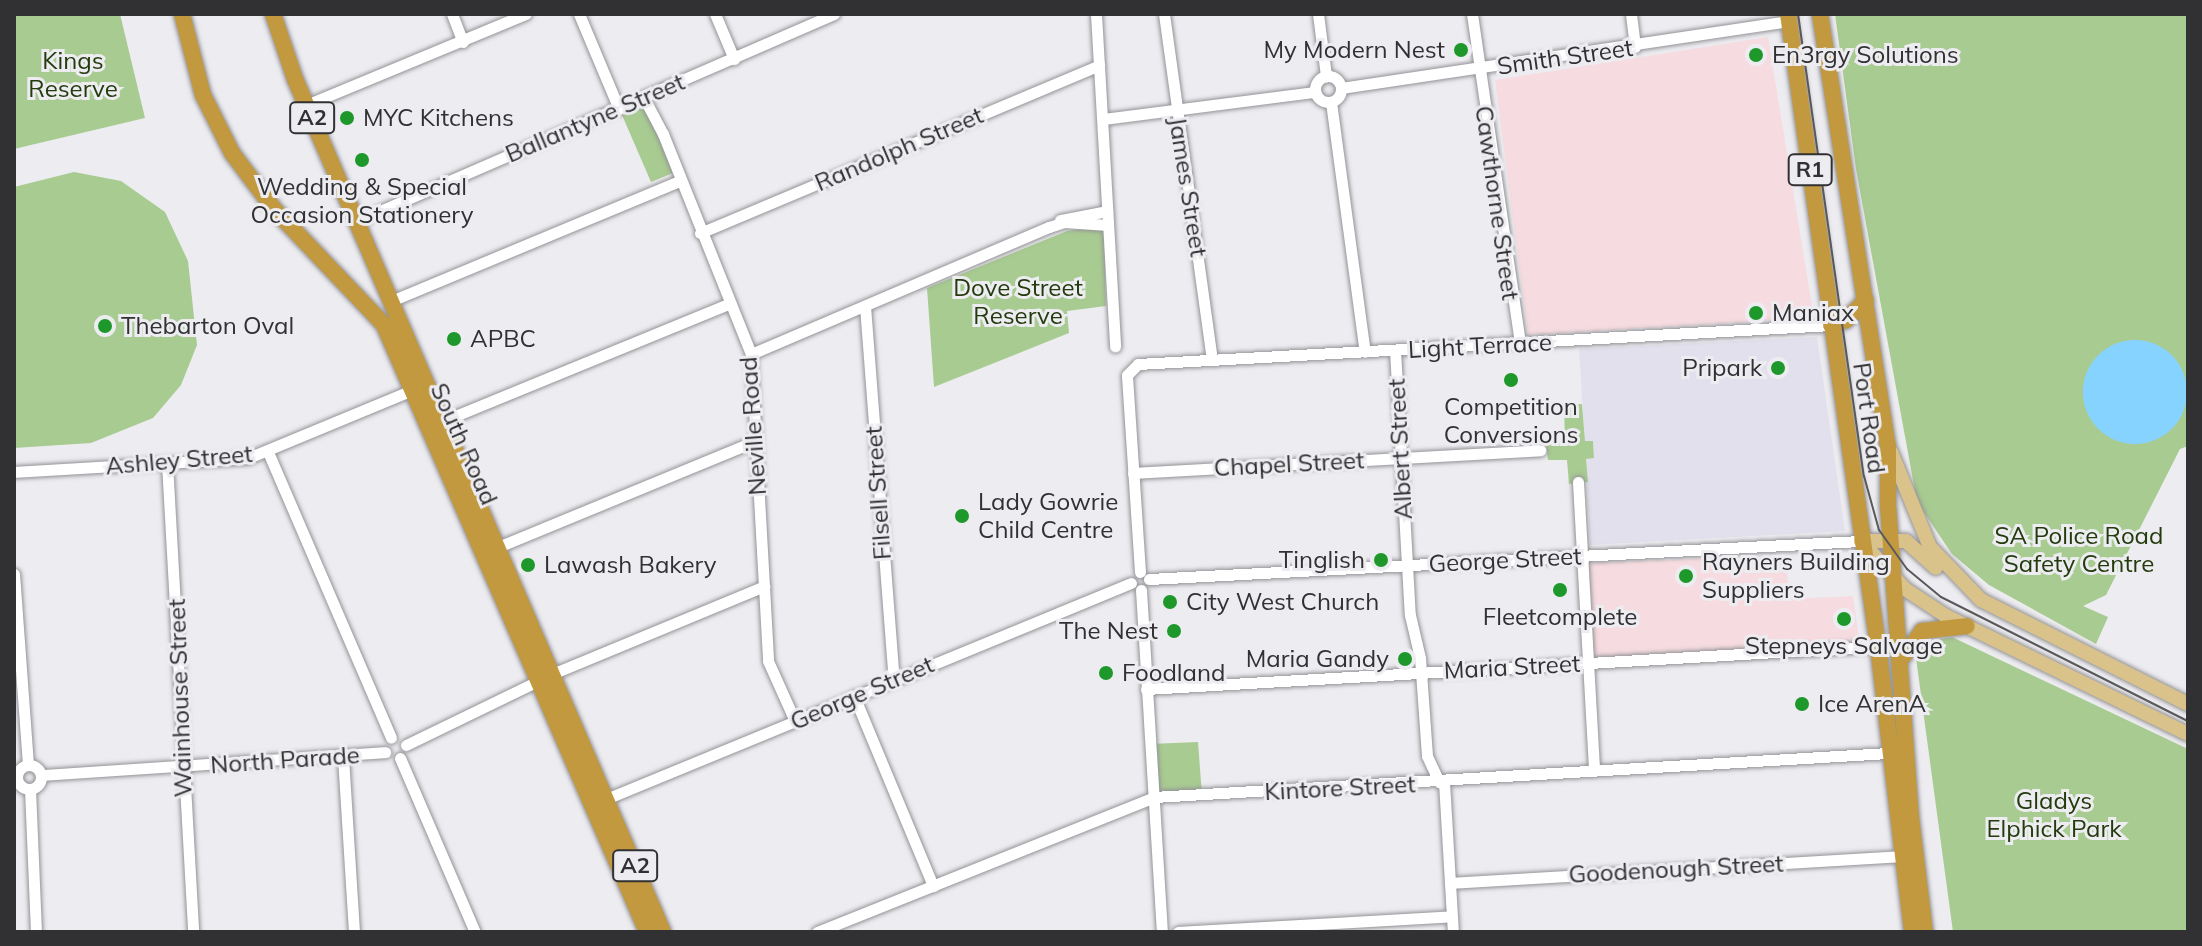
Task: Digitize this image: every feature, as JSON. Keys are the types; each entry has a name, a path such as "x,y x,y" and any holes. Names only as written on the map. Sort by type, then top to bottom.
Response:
{"highway":[{"name":"South Road","path":"182,14 203,95 232,153 281,218 384,325 420,387 600,801 663,932"},
{"name":"South Road","path":"273,14 306,105 391,301 420,387"},
{"name":"Port Road","path":"1820,14 1888,446 1894,579"},
{"name":"Port Road","path":"1788,18 1861,541"},
{"path":"1831,325 1846,320 1866,300"},
{"name":"R1","path":"1861,541 1878,646 1889,753 1925,932"},
{"name":"R1","path":"1894,579 1909,751 1912,932"},
{"path":"1902,658 1922,631 1967,626"},
{"path":"1889,753 1909,751"},
{"name":"South Road","path":"600,801 647,932"}],"main road":[{"name":"Port Road","path":"1888,446 1924,536 1942,563 1981,600 2188,704"},
{"path":"1861,541 1891,540 1913,544 1959,590 1981,600"},
{"path":"1861,541 1894,579 1967,626 2188,734"}],"street":[{"path":"452,14 463,42"},
{"path":"306,105 526,14"},
{"path":"579,14 619,109"},
{"path":"715,14 734,59"},
{"name":"Ballantyne Street","path":"357,221 834,14"},
{"path":"1096,14 1115,346"},
{"name":"James Street","path":"1164,14 1212,360"},
{"path":"1315,92 1326,76 1318,14"},
{"name":"Cawthorne Street","path":"1472,14 1520,344"},
{"path":"1631,14 1635,47"},
{"name":"Smith Street","path":"1341,88 1635,47 1788,18"},
{"name":"Randolph Street","path":"700,233 1099,65"},
{"path":"1326,76 1341,88 1331,102 1365,352"},
{"path":"1103,119 1315,92 1331,102"},
{"name":"Neville Road","path":"644,98 751,354 768,661 795,721"},
{"path":"391,301 679,181"},
{"path":"751,354 1076,214 1107,211"},
{"path":"1049,227 1064,222 1108,225"},
{"path":"437,424 730,303"},
{"name":"Filsell Street","path":"865,306 894,679"},
{"name":"Light Terrace","path":"1133,473 1130,370 1138,364 1831,325"},
{"name":"Albert Street","path":"1395,350 1406,566 1421,672 1427,756 1442,782 1453,932"},
{"name":"Ashley Street","path":"14,472 167,463 268,452 420,387"},
{"path":"491,550 755,441"},
{"name":"Chapel Street","path":"1133,473 1540,450"},
{"path":"268,452 391,738 406,745"},
{"name":"Wainhouse Street","path":"167,463 185,752 181,767 193,932"},
{"path":"1133,473 1144,576 1136,586 1162,932"},
{"path":"1578,482 1594,771"},
{"name":"George Street","path":"1144,576 1406,566 1861,541"},
{"path":"14,574 28,764 15,778 30,789"},
{"path":"400,758 406,745 547,679 764,586"},
{"name":"George Street","path":"600,801 894,679 1136,586"},
{"name":"Maria Street","path":"1146,689 1878,646"},
{"path":"854,696 933,886"},
{"path":"391,738 385,752 400,758 475,932"},
{"name":"North Parade","path":"42,775 385,752"},
{"name":"Kintore Street","path":"817,932 1154,797 1889,753"},
{"path":"343,757 354,932"},
{"path":"28,764 42,775 30,789 36,932"},
{"name":"Goodenough Street","path":"1450,883 1909,856"},
{"path":"1178,932 1452,916"}],"shaded area":[{"path":"1768,37 1814,318 1528,335 1495,80"},
{"path":"1817,337 1845,531 1590,545 1586,458 1594,457 1593,442 1585,442 1579,349"},
{"path":"1786,555 1789,599 1853,596 1860,645 1594,660 1588,563"}],"green space":[{"name":"Kings Reserve","path":"14,14 120,14 145,118 14,149"},
{"name":"SA Police Road Safety Centre","path":"1835,14 2188,14 2188,446 2180,449 2106,595 2083,606 2108,617 2096,644 1989,585 1952,554 1917,502 1856,169"},
{"path":"643,108 661,135 673,173 651,182 622,115"},
{"name":"Thebarton Oval","path":"74,172 121,181 165,212 188,261 197,345 181,385 153,418 91,443 14,448 14,187"},
{"name":"Dove Street Reserve","path":"1104,226 1106,306 1067,311 1069,333 934,387 927,288 1067,231"},
{"path":"1582,404 1585,441 1593,441 1594,458 1586,459 1588,482 1569,484 1567,460 1548,460 1546,445 1565,443 1564,405"},
{"name":"Gladys Elphick Park","path":"1952,637 2188,749 2188,932 1953,932 1916,658 1923,642"},
{"path":"1198,742 1202,795 1154,797 1150,744"}],"water":[{"path":"2135,340 2155,344 2172,355 2183,372 2187,392 2183,412 2172,429 2155,440 2135,444 2115,440 2098,429 2087,412 2083,392 2087,372 2098,355 2115,344"}],"tram line":[{"path":"1798,14 1864,476 1879,530 1907,569 1941,597 2188,721"}],"place":[{"name":"My Modern Nest","path":"1461,50"},
{"name":"En3rgy Solutions","path":"1756,55"},
{"name":"MYC Kitchens","path":"347,118"},
{"name":"Wedding & Special Occasion Stationery","path":"362,160"},
{"name":"Maniax","path":"1756,313"},
{"name":"Thebarton Oval","path":"105,326"},
{"name":"APBC","path":"454,339"},
{"name":"Pripark","path":"1778,368"},
{"name":"Competition Conversions","path":"1511,380"},
{"name":"Lady Gowrie Child Centre","path":"962,516"},
{"name":"Tinglish","path":"1381,560"},
{"name":"Lawash Bakery","path":"528,565"},
{"name":"Rayners Building Suppliers","path":"1686,576"},
{"name":"Fleetcomplete","path":"1560,590"},
{"name":"City West Church","path":"1170,602"},
{"name":"Stepneys Salvage","path":"1844,619"},
{"name":"The Nest","path":"1174,631"},
{"name":"Maria Gandy","path":"1405,659"},
{"name":"Foodland","path":"1106,673"},
{"name":"Ice ArenA","path":"1802,704"}]}
